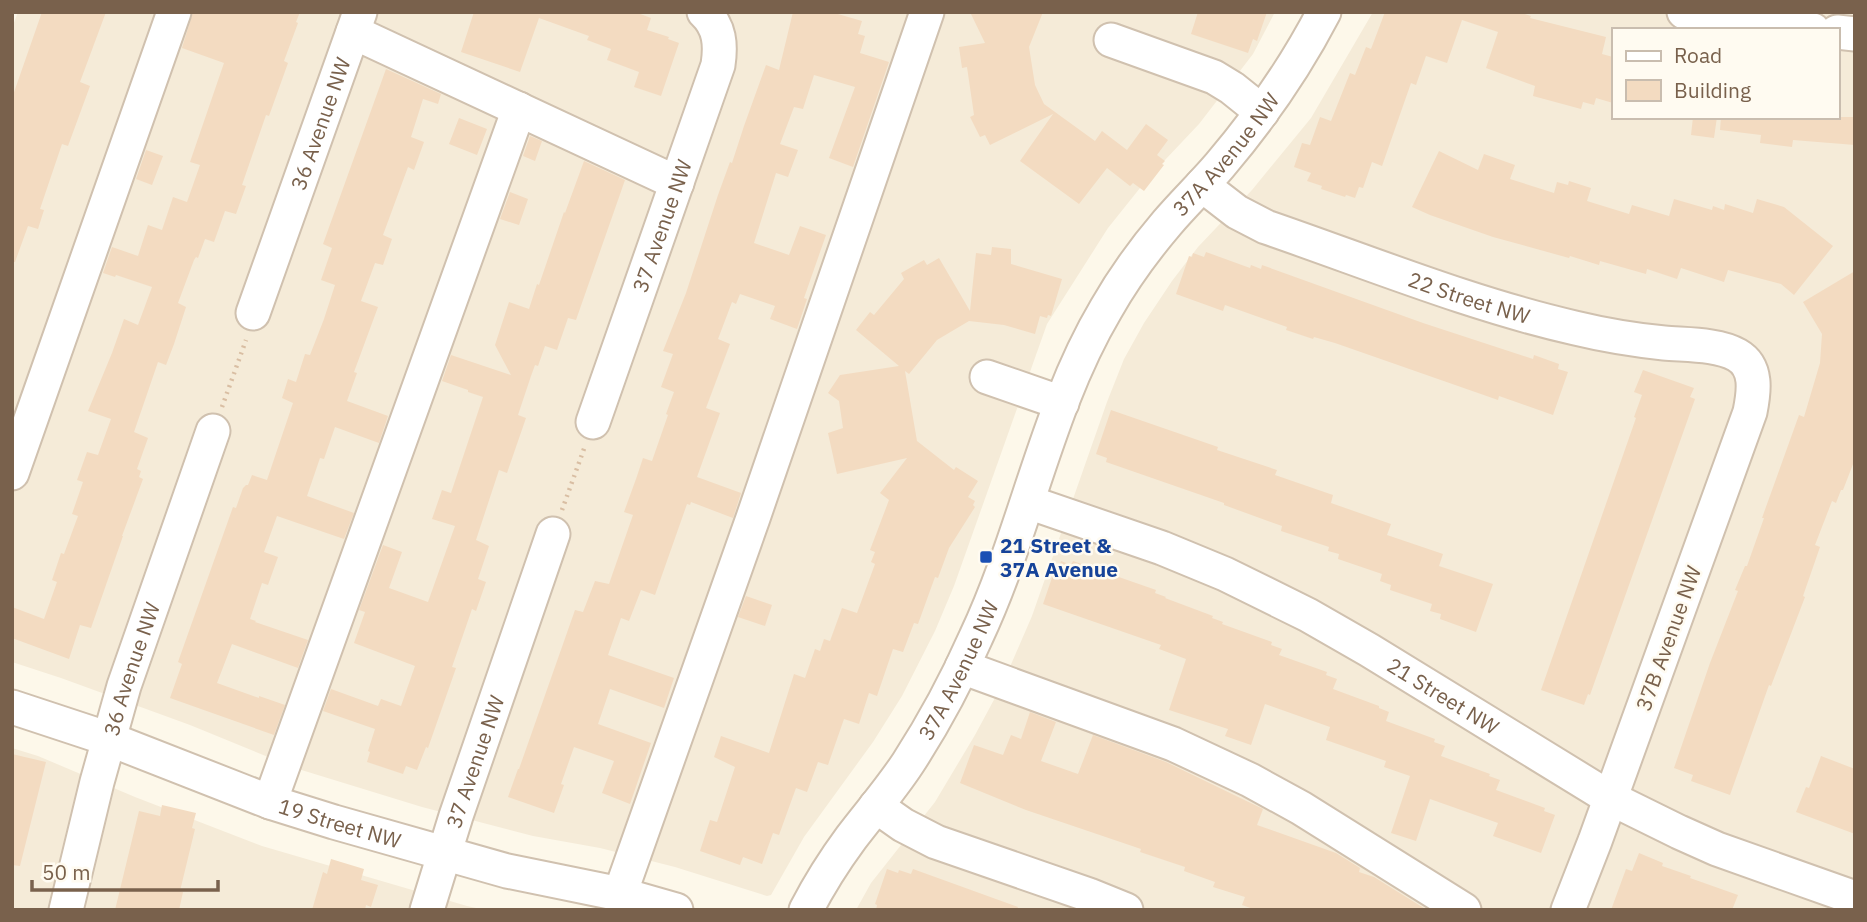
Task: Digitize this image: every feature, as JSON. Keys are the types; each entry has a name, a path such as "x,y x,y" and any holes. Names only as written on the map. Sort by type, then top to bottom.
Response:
{"street":[{"path":"12,472 174,12"},
{"path":"620,894 927,12"},
{"name":"37A Avenue NW","path":"806,910 835,862 908,762 962,667 990,605 1062,404 1090,336 1125,278 1167,222 1202,185 1262,112 1324,12"},
{"path":"1684,12 1804,24"},
{"name":"37 Avenue NW","path":"593,422 718,65 720,51 710,20"},
{"path":"357,22 519,109 677,183"},
{"name":"36 Avenue NW","path":"253,313 357,22"},
{"path":"1111,40 1213,77 1262,112"},
{"path":"270,802 519,109"},
{"name":"22 Street NW","path":"1202,185 1237,212 1266,227 1500,308 1576,328 1644,341 1705,346 1738,355 1748,365"},
{"name":"37B Avenue NW","path":"1568,910 1750,412 1754,393 1753,374 1748,365"},
{"path":"987,377 1062,404"},
{"name":"36 Avenue NW","path":"66,910 108,739 124,686 213,431"},
{"name":"21 Street NW","path":"1028,502 1225,574 1308,615 1369,650 1610,798 1717,849 1855,898"},
{"name":"37 Avenue NW","path":"427,910 553,534"},
{"path":"962,667 1173,744 1251,780 1301,808 1464,910"},
{"name":"19 Street NW","path":"12,707 108,739 270,802 334,822 444,855 535,878 620,894 676,910"},
{"path":"876,806 903,825 936,842 1126,910"}],"path":[{"path":"213,431 242,353 253,313"},
{"path":"553,534 593,422"}],"shaded area":[{"path":"18,12 1275,12 1253,54 1199,124 1148,178 1108,228 1047,324 954,586 935,631 902,696 873,742 804,837 771,895 767,896 675,867 600,848 533,836 422,807 295,768 190,725 12,662 12,28"},
{"path":"1373,12 1855,12 1855,910 856,910 871,883 935,802 1003,683 1032,616 1124,359 1172,281 1198,247 1252,190 1311,118"},
{"path":"12,748 262,846 485,910 12,910"}],"building":[{"path":"42,12 106,12 80,82 90,86 68,146 62,144 40,209 44,210 38,229 28,226 15,262 12,262 12,98"},
{"path":"193,12 300,12 284,61 288,63 269,116 266,115 242,185 246,186 236,214 225,211 214,242 205,239 178,303 186,307 174,344 166,365 158,362 134,432 148,438 137,469 141,471 139,477 143,479 91,628 80,625 69,659 12,638 12,607 44,619 57,582 52,580 78,516 72,514 83,482 77,480 87,452 98,455 111,419 88,411 124,319 138,325 152,287 103,273 112,247 138,256 148,225 162,230 173,197 187,202 200,165 190,162 224,63 182,48"},
{"path":"474,12 635,12 651,18 647,30 679,43 661,96 634,87 639,72 607,60 611,49 587,40 589,36 539,18 520,72 461,52"},
{"path":"793,12 831,12 862,21 858,34 865,36 860,53 889,62 853,167 829,158 855,87 814,75 803,109 794,107 780,144 798,150 788,177 776,173 754,243 789,255 800,226 826,235 804,298 807,299 797,329 770,319 775,306 740,294 736,304 732,302 718,339 730,344 706,408 720,413 697,477 741,493 733,518 691,502 690,505 687,504 655,595 641,590 629,621 621,618 608,655 674,678 664,708 610,689 598,724 651,743 630,804 602,793 614,761 574,747 554,813 508,797 575,610 583,612 595,581 609,584 633,515 624,512 643,458 652,461 674,392 661,387 673,354 663,351 766,65 779,70"},
{"path":"970,12 1043,12 1029,47 1035,85 1044,104 1095,141 1102,131 1127,150 1146,124 1168,140 1157,155 1165,161 1162,164 1164,165 1144,191 1133,183 1130,186 1107,168 1079,204 1020,161 1053,114 990,145 985,135 980,137 970,117 974,115 967,67 962,68 959,47 985,43"},
{"path":"1198,12 1267,12 1257,41 1253,39 1248,53 1191,34"},
{"path":"1385,12 1518,12 1531,16 1530,18 1606,37 1602,54 1612,57 1612,103 1596,98 1594,105 1583,102 1581,109 1533,96 1535,86 1486,68 1498,32 1462,20 1447,63 1426,56 1416,85 1411,83 1382,166 1372,162 1363,188 1359,187 1355,198 1345,197 1307,181 1311,173 1294,167 1302,143 1310,145 1320,117 1331,121 1350,73 1355,75 1366,47 1371,49"},
{"path":"386,69 441,94 438,104 423,99 411,137 424,142 414,170 408,167 383,235 392,239 383,265 375,263 361,301 378,307 354,372 357,373 347,401 388,416 379,443 335,427 324,459 320,458 307,496 354,513 344,539 277,516 264,552 278,557 268,585 262,583 250,619 308,640 298,668 232,644 217,683 285,705 274,735 170,698 182,664 178,662 233,507 236,508 243,488 248,485 252,475 267,480 293,403 282,398 288,379 296,382 305,354 310,355 324,319 335,285 321,280 332,248 323,244"},
{"path":"1855,117 1855,145 1793,140 1792,147 1760,143 1761,135 1720,130 1721,119"},
{"path":"459,118 487,129 477,155 449,144"},
{"path":"1693,119 1717,119 1714,138 1691,135"},
{"path":"530,136 542,141 535,161 523,156"},
{"path":"146,150 163,156 152,185 136,179"},
{"path":"1439,151 1478,170 1484,154 1515,165 1510,179 1554,193 1557,182 1568,185 1569,181 1591,188 1587,201 1629,214 1632,205 1669,216 1674,199 1712,210 1713,206 1724,210 1725,204 1753,213 1757,199 1784,207 1833,246 1794,295 1781,284 1728,270 1724,282 1681,268 1677,279 1647,269 1646,274 1600,261 1599,265 1570,256 1569,258 1493,237 1412,207"},
{"path":"584,161 625,180 576,320 568,318 557,350 545,346 538,366 535,365 518,415 526,418 507,473 499,470 476,540 489,546 478,579 486,582 476,611 472,609 452,667 456,668 428,748 426,747 417,770 406,766 403,774 367,762 375,729 323,711 331,689 378,706 381,699 401,706 415,666 354,643 365,612 359,610 383,545 402,552 389,588 428,602 455,526 432,519 442,490 451,493 483,397 442,381 451,355 511,375 495,345 509,302 529,309"},
{"path":"510,192 528,199 519,225 500,219"},
{"path":"992,247 1011,249 1011,264 1062,279 1051,316 1040,316 1035,334 1004,325 969,321 937,340 909,374 905,371 917,441 954,470 956,467 978,481 968,497 975,501 975,507 949,548 918,624 914,623 903,652 893,649 877,696 869,693 859,724 844,719 828,765 818,762 807,792 796,788 779,835 773,833 762,864 743,857 740,865 700,851 710,820 717,822 735,767 714,757 721,736 769,753 794,674 805,678 815,649 820,651 824,639 830,641 842,608 857,613 875,564 871,562 875,552 870,550 889,500 880,493 907,458 837,474 828,433 843,428 839,401 828,393 840,375 899,366 856,330 870,312 874,315 904,279 901,273 924,260 927,265 939,258 970,311 976,253 991,255"},
{"path":"1206,252 1250,268 1251,265 1261,269 1262,265 1423,323 1533,359 1534,355 1559,364 1558,369 1568,372 1553,415 1499,396 1498,400 1335,343 1286,330 1287,327 1225,305 1223,311 1176,294 1189,256 1192,257 1193,253 1204,257"},
{"path":"1855,271 1855,459 1836,503 1832,501 1815,545 1820,547 1803,596 1805,597 1771,686 1769,685 1730,795 1691,781 1693,775 1674,768 1799,415 1804,417 1820,363 1822,334 1803,302"},
{"path":"1643,370 1694,388 1690,397 1695,399 1590,695 1588,694 1584,705 1541,690 1636,418 1634,417 1642,395 1634,392"},
{"path":"1111,410 1218,447 1217,450 1277,470 1275,475 1333,495 1331,503 1391,524 1387,535 1443,554 1439,566 1493,584 1476,632 1440,619 1441,614 1430,611 1432,604 1390,590 1391,585 1380,581 1382,574 1338,559 1339,554 1328,551 1329,547 1281,531 1282,526 1224,503 1106,462 1107,458 1096,454"},
{"path":"1061,561 1071,565 1073,561 1156,590 1155,593 1213,616 1212,618 1223,622 1222,624 1272,642 1271,645 1282,649 1279,655 1327,672 1326,675 1337,679 1333,689 1379,706 1389,712 1386,721 1435,739 1434,742 1445,746 1441,756 1490,774 1489,776 1500,780 1496,790 1545,808 1544,811 1555,815 1541,853 1493,836 1498,823 1430,799 1416,841 1391,833 1410,776 1384,767 1386,761 1326,740 1330,727 1265,704 1251,745 1225,736 1228,729 1169,710 1186,659 1159,649 1161,645 1043,604 1056,566 1059,567"},
{"path":"746,596 772,605 765,626 738,617"},
{"path":"1030,712 1056,722 1041,761 1078,774 1093,735 1166,762 1263,809 1257,825 1336,853 1360,868 1359,872 1374,877 1427,910 1256,910 1242,905 1245,897 1213,887 1215,882 1184,871 1185,867 1026,810 960,783 974,745 1003,755 1011,735 1021,739"},
{"path":"12,754 46,762 20,866 12,865"},
{"path":"1821,756 1855,769 1855,834 1796,812"},
{"path":"162,805 196,813 192,828 195,829 180,891 183,892 179,910 115,910 139,811 160,816"},
{"path":"1639,853 1663,863 1662,866 1691,876 1690,878 1738,895 1732,910 1611,910 1626,869 1632,871"},
{"path":"331,859 364,869 361,880 378,885 371,907 366,905 365,910 312,910 323,872 327,874"},
{"path":"887,869 911,874 913,869 1018,907 1017,910 876,910 875,904"}],"place":[{"name":"21 Street & 37A Avenue","path":"986,557"}]}
